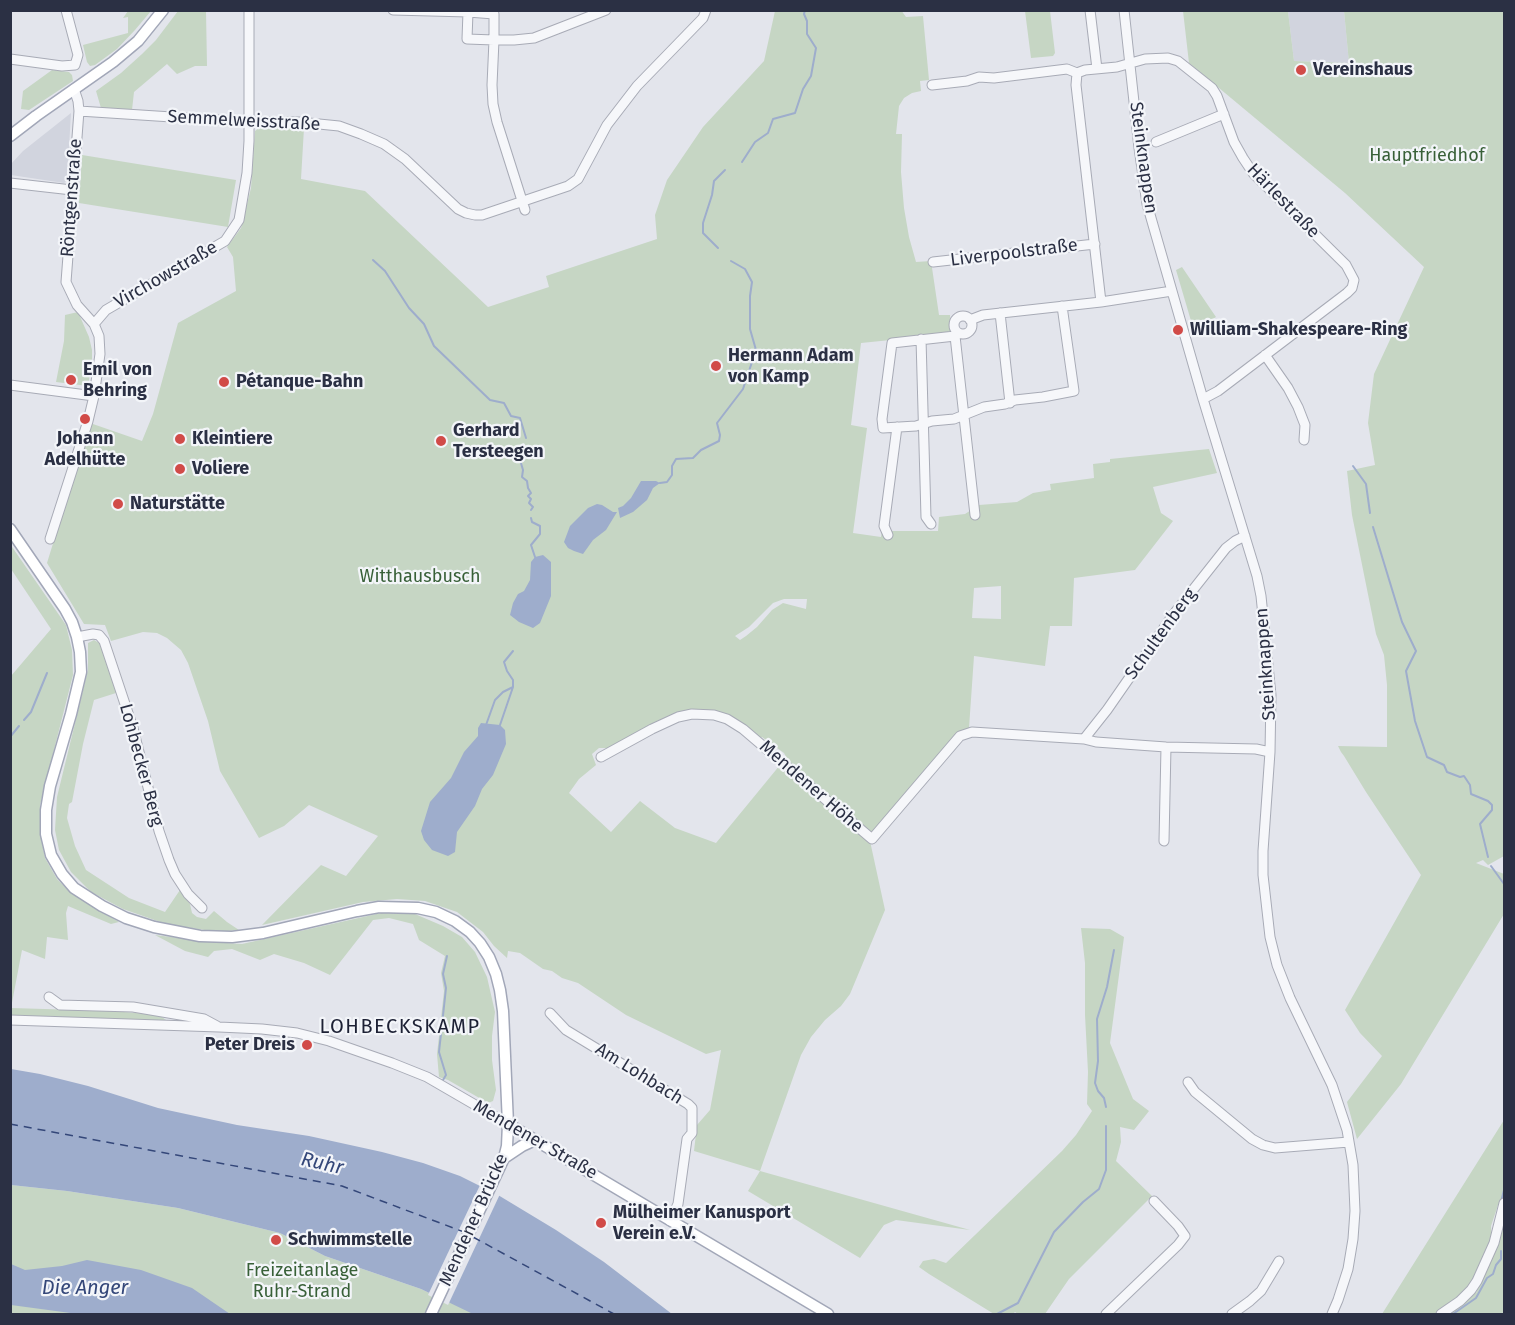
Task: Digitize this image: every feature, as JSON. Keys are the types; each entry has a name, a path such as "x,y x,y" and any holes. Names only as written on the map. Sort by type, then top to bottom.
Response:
{"main road":[{"path":"10,136 113,62 138,40 163,10"},
{"name":"Mendener Brücke","path":"10,529 65,609 72,622 80,652 81,672 50,786 46,810 46,834 51,855 62,874 74,888 126,918 154,927 200,936 231,937 264,933 379,907 417,908 436,912 455,921 470,932 489,957 498,982 503,1011 507,1146 503,1161 431,1314"},
{"name":"Mendener Straße","path":"508,1124 828,1314"},
{"path":"503,1161 522,1146 535,1140"}],"street":[{"path":"10,59 62,66 75,64 78,55 66,10"},
{"name":"Virchowstraße","path":"94,324 106,310 215,248 232,232 239,220 246,183 249,122 249,10"},
{"path":"393,10 468,11 494,14 493,104 524,206"},
{"path":"468,11 467,39 514,40 534,38 606,10"},
{"name":"Semmelweisstraße","path":"79,108 249,122 299,122 339,126 384,144 405,159 458,208 466,213 482,215 524,206 578,179 607,125 637,86 703,18 706,10"},
{"path":"1090,10 1097,69"},
{"name":"Steinknappen","path":"1124,10 1145,191 1261,596 1272,724 1263,851 1263,875 1270,937 1277,965 1290,998 1332,1085 1349,1142 1353,1165 1355,1190 1353,1239 1347,1269 1332,1314"},
{"name":"Härlestraße","path":"1130,63 1145,59 1168,58 1178,61 1212,88 1234,141 1253,173 1346,265 1354,280 1352,288 1347,293 1265,355"},
{"path":"932,85 967,81 979,77 994,78 1067,69 1077,73 1130,63"},
{"path":"1077,73 1076,85 1101,302"},
{"path":"74,89 79,108"},
{"name":"Röntgenstraße","path":"79,108 67,284 76,305 94,324"},
{"path":"1156,142 1224,114"},
{"path":"10,183 72,190"},
{"name":"Liverpoolstraße","path":"933,262 1095,244"},
{"path":"970,320 983,315 1101,302 1172,291"},
{"path":"975,515 964,414 957,334 954,326 957,319 963,316 970,320 972,326 970,331 963,334 957,334 892,343 882,419 883,428 954,419 964,414 984,407 1074,391 1062,306"},
{"path":"1000,313 1010,403"},
{"path":"50,539 94,396 100,354 99,336 94,324"},
{"path":"921,339 926,517 931,524"},
{"path":"1203,399 1218,392 1265,355 1298,407 1305,425 1304,440"},
{"path":"10,386 94,396"},
{"path":"888,535 884,526 897,427"},
{"name":"Schultenberg","path":"1084,739 1173,615 1226,548 1245,536"},
{"name":"Lohbecker Berg","path":"77,638 93,634 99,635 104,641 133,728 159,831 169,860 188,894 202,908"},
{"name":"Mendener Höhe","path":"601,757 678,717 692,714 714,715 743,729 872,839 960,736 972,732 1166,747 1256,749 1270,752"},
{"path":"1164,841 1166,747"},
{"name":"Mendener Straße","path":"49,997 60,1005 133,1007 204,1019 219,1027"},
{"name":"Am Lohbach","path":"550,1013 566,1030 692,1108 692,1133 687,1139 678,1204 670,1221"},
{"name":"Mendener Straße","path":"10,1020 262,1029 297,1034 328,1041 434,1080 508,1124"},
{"path":"1188,1082 1195,1092 1252,1139 1263,1145 1275,1148 1349,1142"},
{"path":"1106,1314 1185,1236 1154,1201"},
{"path":"1440,1314 1461,1301 1477,1281 1494,1243 1504,1203"},
{"path":"1232,1314 1261,1291 1279,1262"}],"shaded area":[{"path":"1288,11 1344,11 1349,63 1294,61"},
{"path":"71,113 67,181 64,183 11,175 11,164 23,151"}],"green space":[{"path":"232,10 234,12 206,11 207,66 195,66 177,74 167,64 134,92 132,110 101,108 96,91 142,54 178,11"},
{"name":"Witthausbusch","path":"901,10 906,17 923,16 929,80 920,81 921,91 904,98 899,106 896,134 902,134 901,172 904,208 916,262 931,261 939,315 950,315 951,328 950,334 861,343 851,425 867,428 853,533 881,537 882,531 938,531 939,517 965,514 979,505 1017,502 1033,493 1051,490 1050,484 1094,478 1093,464 1110,462 1110,459 1209,449 1217,473 1153,487 1161,513 1173,521 1135,570 1074,578 1072,626 1050,626 1045,666 974,656 969,728 878,831 868,832 791,766 784,753 762,737 760,739 743,725 695,711 611,748 599,748 592,754 596,765 579,779 569,793 611,832 640,801 675,828 716,843 780,765 870,841 885,910 850,994 811,1037 801,1055 760,1171 694,1151 697,1125 710,1110 721,1050 706,1054 626,1015 578,983 543,969 520,953 508,951 507,958 483,932 457,912 425,901 397,899 363,902 262,925 321,865 346,876 378,836 309,805 284,826 259,838 220,771 208,721 188,663 181,650 157,633 143,632 111,641 105,625 84,624 47,563 90,423 142,441 153,414 178,323 236,291 233,257 227,247 241,228 251,188 255,131 259,128 304,128 301,179 365,191 488,307 549,287 546,276 657,239 655,215 667,180 703,127 764,61 775,11","holes":["1001,586 1001,619 972,618 974,588","784,599 807,599 806,609 783,603 772,610 746,636 740,640 735,636 749,627 773,603"]},
{"path":"128,11 151,11 117,49 95,65 90,66 83,45 128,33 128,17 123,18"},
{"path":"1025,11 1050,11 1055,53 1053,56 1031,58"},
{"name":"Hauptfriedhof","path":"1183,11 1288,11 1294,61 1349,63 1344,11 1504,11 1504,856 1488,865 1483,860 1476,863 1504,874 1504,914 1401,1084 1357,1139 1347,1102 1382,1056 1360,1033 1345,1010 1421,875 1338,746 1387,747 1387,685 1384,655 1376,634 1352,515 1347,471 1375,465 1368,423 1374,374 1424,267 1345,193 1189,63"},
{"path":"52,70 69,72 73,81 29,110 21,109 23,91"},
{"path":"82,155 236,180 228,227 79,203"},
{"path":"1182,267 1216,317 1194,331 1176,270"},
{"path":"78,312 92,350 88,386 56,382 64,341 65,315"},
{"path":"10,544 66,625 72,650 73,675 40,805 40,833 45,858 57,879 71,893 119,922 111,924 68,906 66,913 68,940 47,937 45,959 22,950 11,1008 11,676 51,629 11,569"},
{"path":"94,640 101,644 116,693 94,700 72,802 69,804 67,818 75,846 86,870 129,898 165,912 180,890 190,904 192,913 197,917 206,919 214,911 239,930 217,932 166,924 123,909 91,892 71,872 59,850 55,830 57,797 88,670 88,643"},
{"path":"381,913 415,914 462,937 475,952 487,977 495,1012 492,1060 496,1090 493,1101 488,1103 439,1077 437,1054 444,991 441,973 445,956 419,940 413,924 389,918 373,920 330,975 304,963 274,954 260,960 232,949 214,951 208,957 185,951 155,935 242,944"},
{"path":"1081,928 1110,929 1124,937 1110,1043 1133,1099 1149,1111 1134,1130 1120,1127 1121,1142 1116,1161 1152,1196 1069,1279 1045,1314 1015,1312 1013,1314 994,1314 919,1267 923,1261 934,1259 946,1263 1062,1151 1092,1111 1087,1104 1085,963"},
{"path":"11,1008 159,1015 169,1022 11,1016"},
{"path":"1504,1120 1504,1207 1498,1205 1491,1226 1492,1244 1468,1290 1476,1293 1498,1244 1504,1214 1504,1314 1382,1314"},
{"path":"760,1171 970,1230 896,1220 884,1225 860,1258 748,1191"},
{"name":"Freizeitanlage Ruhr-Strand","path":"11,1185 178,1208 280,1233 325,1256 421,1289 450,1303 588,1314 11,1314"}],"water":[{"path":"641,481 660,483 653,488 647,500 633,512 620,518 618,508 631,498"},
{"path":"597,504 617,512 606,530 593,540 583,554 568,548 564,542 570,526 588,508"},
{"path":"543,555 551,562 551,596 540,623 533,628 510,615 518,594 524,591 530,580 531,562 535,557"},
{"path":"481,723 500,725 505,730 506,744 493,775 482,789 475,806 457,832 455,852 448,856 432,850 424,840 421,831 430,802 451,778 464,752 478,736"},
{"name":"Ruhr","path":"11,1069 88,1086 158,1108 382,1152 460,1176 498,1195 556,1230 604,1262 672,1314 473,1314 421,1289 325,1256 280,1233 178,1208 11,1185"},
{"name":"Die Anger","path":"87,1260 141,1270 192,1288 230,1314 78,1314 11,1305 11,1264 25,1270 62,1266"}],"pier":[{"path":"481,1183 501,1192 448,1305 428,1295"}],"waterway":[{"path":"742,162 755,142 768,133 773,119 795,113 803,89 811,76 816,48 807,34 805,10"},
{"path":"718,248 703,233 703,223 714,181 725,170"},
{"path":"373,260 385,271 409,308 424,324 434,346 490,400 504,403 511,416 520,418 526,438"},
{"path":"660,483 667,482 672,475 672,466 676,459 693,458 701,450 719,441 717,423 743,389 756,350 750,329 752,282 745,269 731,261"},
{"path":"518,453 523,470 522,477 527,481 531,493 528,496 531,499 529,503 533,507 531,510"},
{"path":"1353,466 1366,484 1370,513"},
{"path":"531,518 532,522 540,526 540,534 531,545 535,557"},
{"path":"1373,527 1402,622 1416,651 1406,671 1415,721 1427,757 1444,765 1447,772 1460,777 1464,776 1470,785 1471,794 1492,805 1492,810 1480,824 1488,857"},
{"path":"500,725 513,687 513,680 504,662 513,651"},
{"path":"24,720 31,712 47,673"},
{"path":"486,725 495,700 503,692 513,687"},
{"path":"10,737 19,726"},
{"path":"1491,866 1504,884"},
{"path":"1106,1107 1104,1098 1095,1083 1098,1061 1097,1019 1107,987 1114,950"},
{"path":"443,1080 446,1075 439,1052 446,988 443,974 447,956"},
{"path":"997,1314 1018,1303 1054,1232 1099,1189 1106,1170 1106,1126"},
{"path":"1501,1202 1504,1190"},
{"path":"1453,1314 1476,1298 1501,1259 1501,1251"}],"ferry route":[{"path":"10,1124 342,1186 464,1232"},
{"path":"473,1237 614,1314"}],"place":[{"name":"Vereinshaus","path":"1301,70"},
{"name":"William-Shakespeare-Ring","path":"1178,330"},
{"name":"Hermann Adam von Kamp","path":"716,366"},
{"name":"Emil von Behring","path":"71,380"},
{"name":"Pétanque-Bahn","path":"224,382"},
{"name":"Johann Adelhütte","path":"85,419"},
{"name":"Kleintiere","path":"180,439"},
{"name":"Gerhard Tersteegen","path":"441,441"},
{"name":"Voliere","path":"180,469"},
{"name":"Naturstätte","path":"118,504"},
{"name":"Peter Dreis","path":"307,1045"},
{"name":"Mülheimer Kanusport Verein e.V.","path":"601,1223"},
{"name":"Schwimmstelle","path":"276,1240"}],"district":[{"name":"LOHBECKSKAMP","path":"400,1027"}]}
